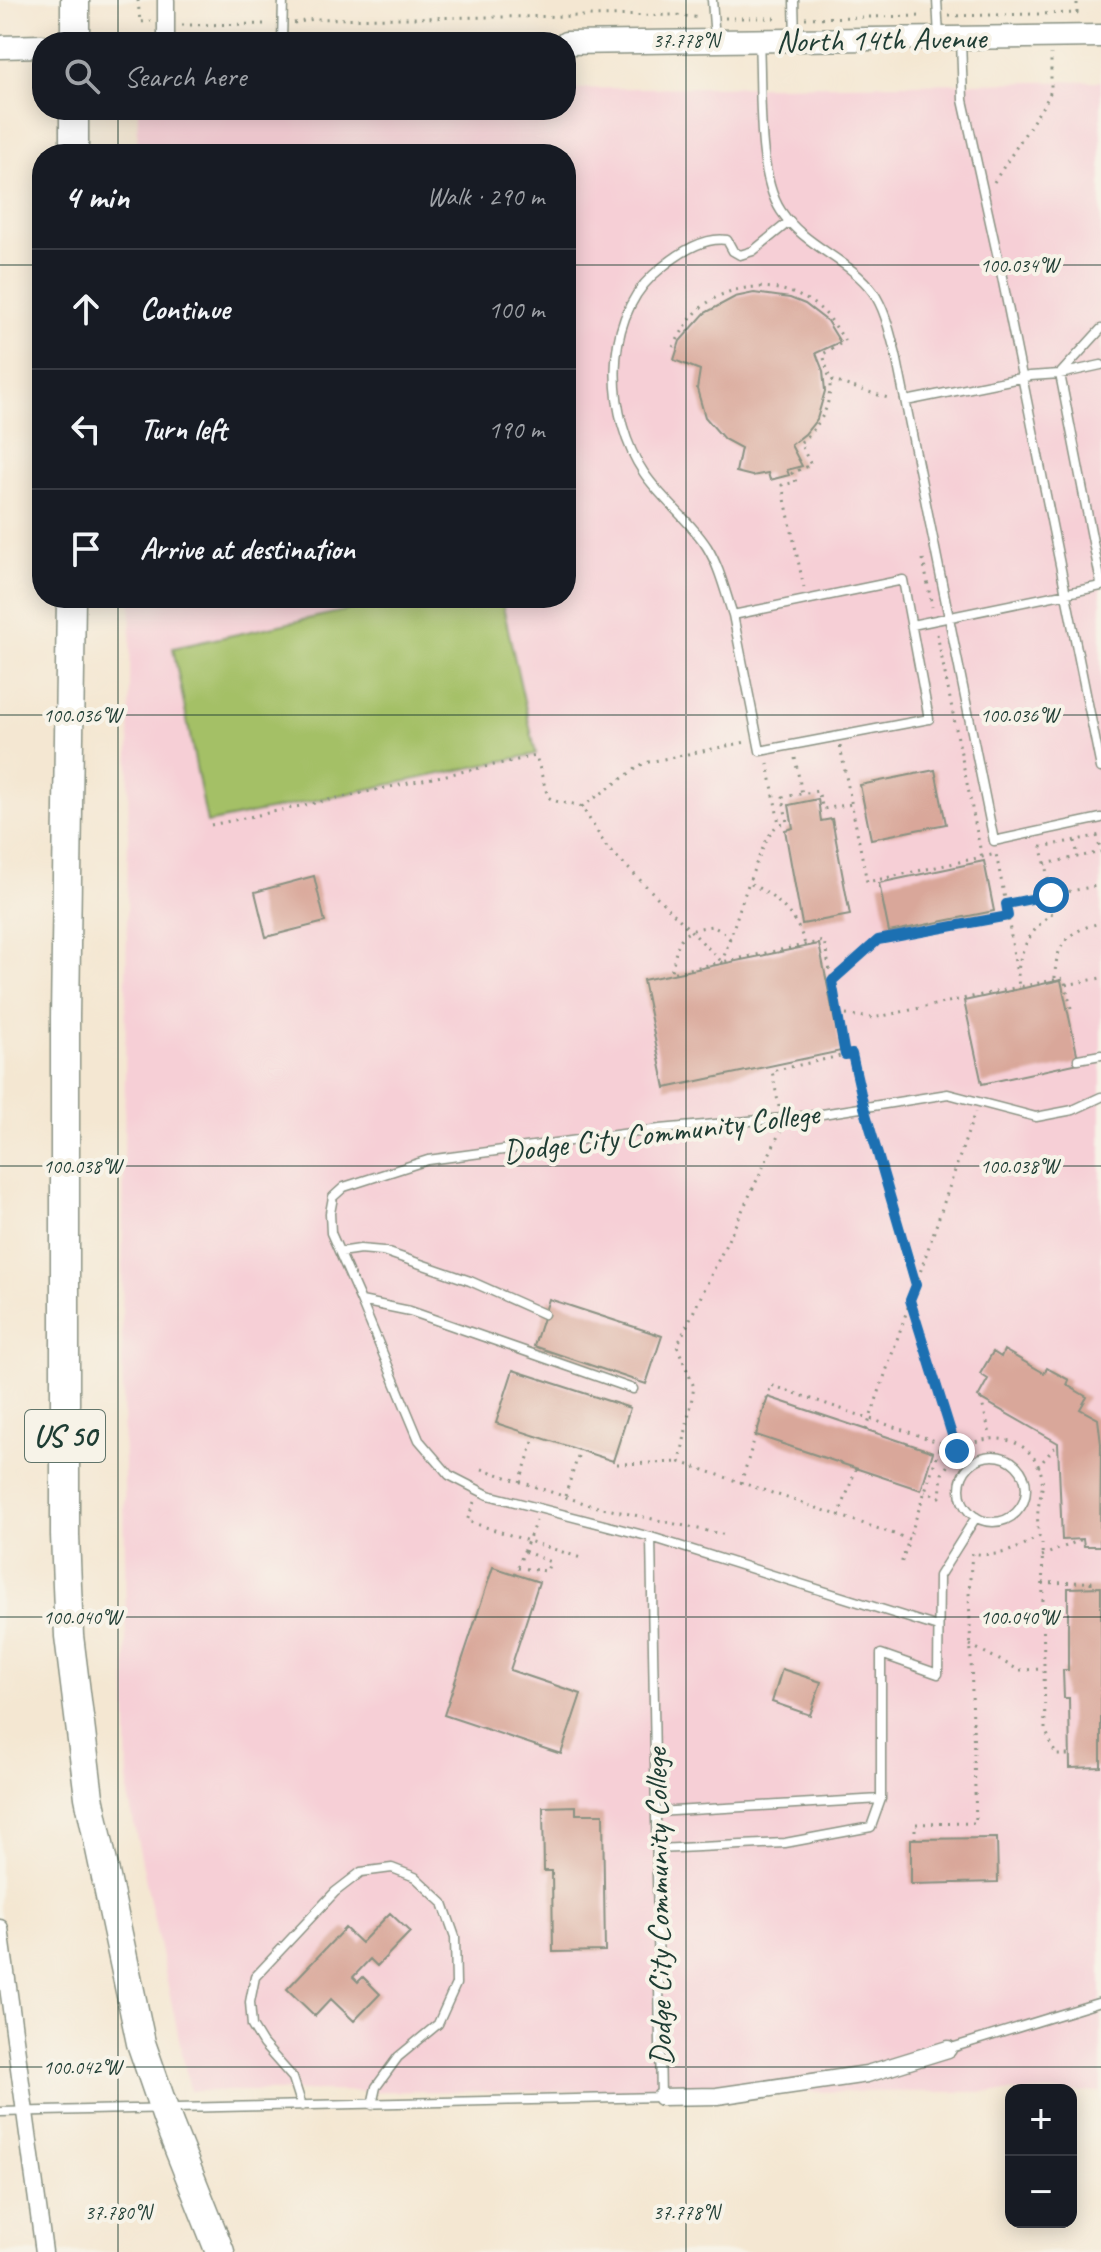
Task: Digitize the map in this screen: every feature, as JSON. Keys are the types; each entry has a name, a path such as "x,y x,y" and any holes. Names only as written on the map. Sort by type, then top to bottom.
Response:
{"highway":[{"path":"75,0 75,32"},
{"path":"74,120 74,144"},
{"name":"US 50","path":"71,608 65,1017 65,1535 69,1636 89,1797 141,2043 220,2252"}],"main road":[{"name":"North 14th Avenue","path":"576,43 759,41 794,29 946,30 1051,25 1101,36"},
{"path":"0,47 32,46"}],"street":[{"path":"166,0 166,32"},
{"path":"0,1928 44,2252"},
{"path":"661,2097 717,2096 867,2074 948,2049"}],"lane":[{"path":"283,0 283,32"},
{"path":"712,0 715,41"},
{"path":"794,0 794,29"},
{"path":"937,0 963,100 1101,768"},
{"path":"759,41 764,167 781,211 801,234 841,263 872,291 885,316 906,401 994,841 1101,818"},
{"path":"733,615 903,580 929,719 760,751 733,615 719,573 706,545 642,470 629,442 615,385 615,357 622,327 632,303 646,282 663,266 691,248 716,238 727,240 733,251 740,255 753,251 790,221"},
{"path":"1060,374 1101,329"},
{"path":"906,401 1022,377 1060,374 1101,365"},
{"path":"912,625 1101,584 1060,374"},
{"path":"1078,1059 1101,1055"},
{"name":"Dodge City Community College","path":"0,2112 661,2097 651,1537 540,1510 478,1490 449,1475 419,1440 331,1233 333,1197 344,1187 428,1160 660,1129 781,1118 948,1094 1036,1117 1073,1110 1101,1097"},
{"path":"340,1252 360,1249 383,1251 470,1281 544,1314"},
{"path":"361,1301 410,1311 633,1389"},
{"path":"995,1456 1014,1464 1025,1481 1023,1503 1017,1512 997,1522 976,1517 962,1500 962,1478 967,1469 975,1462 995,1456"},
{"path":"657,1849 785,1843 871,1827 881,1799 881,1654 938,1674 939,1576 976,1517"},
{"path":"651,1537 938,1627"},
{"path":"656,1812 881,1799"},
{"path":"302,2106 293,2078 263,2044 252,2026 250,2002 255,1977 335,1892 361,1872 392,1868 415,1877 443,1903 455,1937 456,1984 438,2024 398,2057 376,2087 372,2105"},
{"path":"948,2049 1101,2002"}],"path":[{"path":"138,0 140,22 183,25 283,23 314,19 676,15 794,29 946,30 1051,25 1077,13 1077,0"},
{"path":"994,183 1051,90 1051,25"},
{"path":"673,347 686,324 704,305 742,288 781,288 802,297 831,319 845,341 823,354 830,380 829,402 817,427 800,443 811,465 792,473 796,482 782,485 807,600"},
{"path":"830,380 891,397 894,412"},
{"path":"923,559 982,858"},
{"path":"839,736 867,882 996,854 1019,987"},
{"path":"582,807 644,763 758,740"},
{"path":"792,745 802,794"},
{"path":"765,751 779,824"},
{"path":"211,825 536,756 548,797 562,804 582,807 606,846 722,962"},
{"path":"722,962 766,840 779,824 787,823 783,797 818,791 823,809 852,804"},
{"path":"1017,972 1021,955 1032,935 1042,921 1055,911 1051,895 1045,864 1042,847 1099,835 1101,852 1045,864"},
{"path":"1074,840 1078,857"},
{"path":"750,884 768,893 786,910 802,932 805,945"},
{"path":"1006,904 1101,885"},
{"path":"832,981 878,940 1008,916"},
{"path":"1055,979 1056,961 1065,939 1078,930 1101,923"},
{"path":"730,939 712,926 690,930 679,938 671,973 824,941 845,1055"},
{"path":"838,1014 873,1018 1064,978 1071,1008"},
{"path":"1066,985 1101,978"},
{"path":"680,1462 694,1387 677,1346 783,1127 772,1071 852,1054 864,1107 916,1285"},
{"path":"866,1430 978,1102"},
{"path":"910,1300 957,1451"},
{"path":"741,1483 771,1385 941,1443 901,1564"},
{"path":"981,1399 991,1438"},
{"path":"520,1482 535,1436"},
{"path":"925,1492 940,1497 941,1477 948,1461 969,1442 1006,1439 1020,1446 1038,1467 1042,1487 1038,1507 1039,1536 1042,1540 1045,1729 1056,1755 1070,1755"},
{"path":"1038,1467 1058,1443"},
{"path":"565,1496 580,1450"},
{"path":"617,1464 680,1462 909,1539"},
{"path":"839,1516 856,1468"},
{"path":"482,1469 624,1514 726,1535"},
{"path":"931,1474 941,1477"},
{"path":"478,1490 467,1521 581,1558"},
{"path":"515,1574 540,1510"},
{"path":"915,1839 915,1824 976,1823 969,1592 972,1553 1005,1553 1039,1536"},
{"path":"1042,1556 1083,1539"},
{"path":"518,1568 547,1571 550,1562 524,1551"},
{"path":"1043,1583 1091,1582 1091,1587"},
{"path":"970,1645 1019,1670 1044,1669"}],"shaded area":[{"path":"1101,81 1101,2092 1077,2092 1077,2084 1005,2084 1005,2092 190,2091 128,1796 122,1312 131,608 576,608 576,144 137,144 138,120 576,120 576,89"}],"green space":[{"path":"358,608 503,608 536,754 207,823 173,648"}],"building":[{"path":"754,293 790,298 805,304 827,321 840,342 816,353 823,371 825,391 817,419 791,445 802,466 787,470 789,475 770,480 768,473 752,476 736,472 741,448 724,439 705,417 697,389 700,370 674,360 680,341 705,313 735,297"},
{"path":"935,770 946,824 871,839 860,785"},
{"path":"818,799 821,821 832,819 850,915 802,924 785,830 793,828 789,805"},
{"path":"984,861 994,911 889,932 879,883"},
{"path":"314,876 325,922 266,937 255,892"},
{"path":"819,944 841,1051 665,1088 643,980"},
{"path":"1061,980 1079,1063 982,1084 964,1001"},
{"path":"549,1299 662,1336 646,1384 534,1346"},
{"path":"1004,1350 1044,1373 1047,1368 1069,1380 1067,1385 1087,1397 1080,1409 1098,1419 1101,1444 1100,1546 1084,1546 1083,1539 1062,1540 1058,1443 978,1397 988,1379 980,1374 993,1352 1001,1357"},
{"path":"513,1370 630,1408 613,1461 496,1423"},
{"path":"768,1397 933,1452 921,1490 756,1435"},
{"path":"493,1567 539,1582 510,1670 581,1694 561,1754 444,1715"},
{"path":"1101,1587 1101,1767 1070,1768 1069,1698 1064,1698 1063,1670 1068,1670 1068,1588"},
{"path":"782,1669 821,1682 810,1715 772,1702"},
{"path":"576,1806 576,1814 603,1814 605,1951 553,1952 552,1871 544,1871 543,1807"},
{"path":"997,1838 998,1882 911,1884 911,1839"},
{"path":"390,1913 410,1932 377,1966 370,1959 353,1977 358,1982 363,1977 380,1994 354,2021 331,1999 315,2016 287,1989 345,1928 361,1943"}],"route":[{"path":"957,1451 910,1300 916,1285 864,1107 852,1054 845,1055 832,981 878,940 1008,916 1006,904 1051,895"}]}
